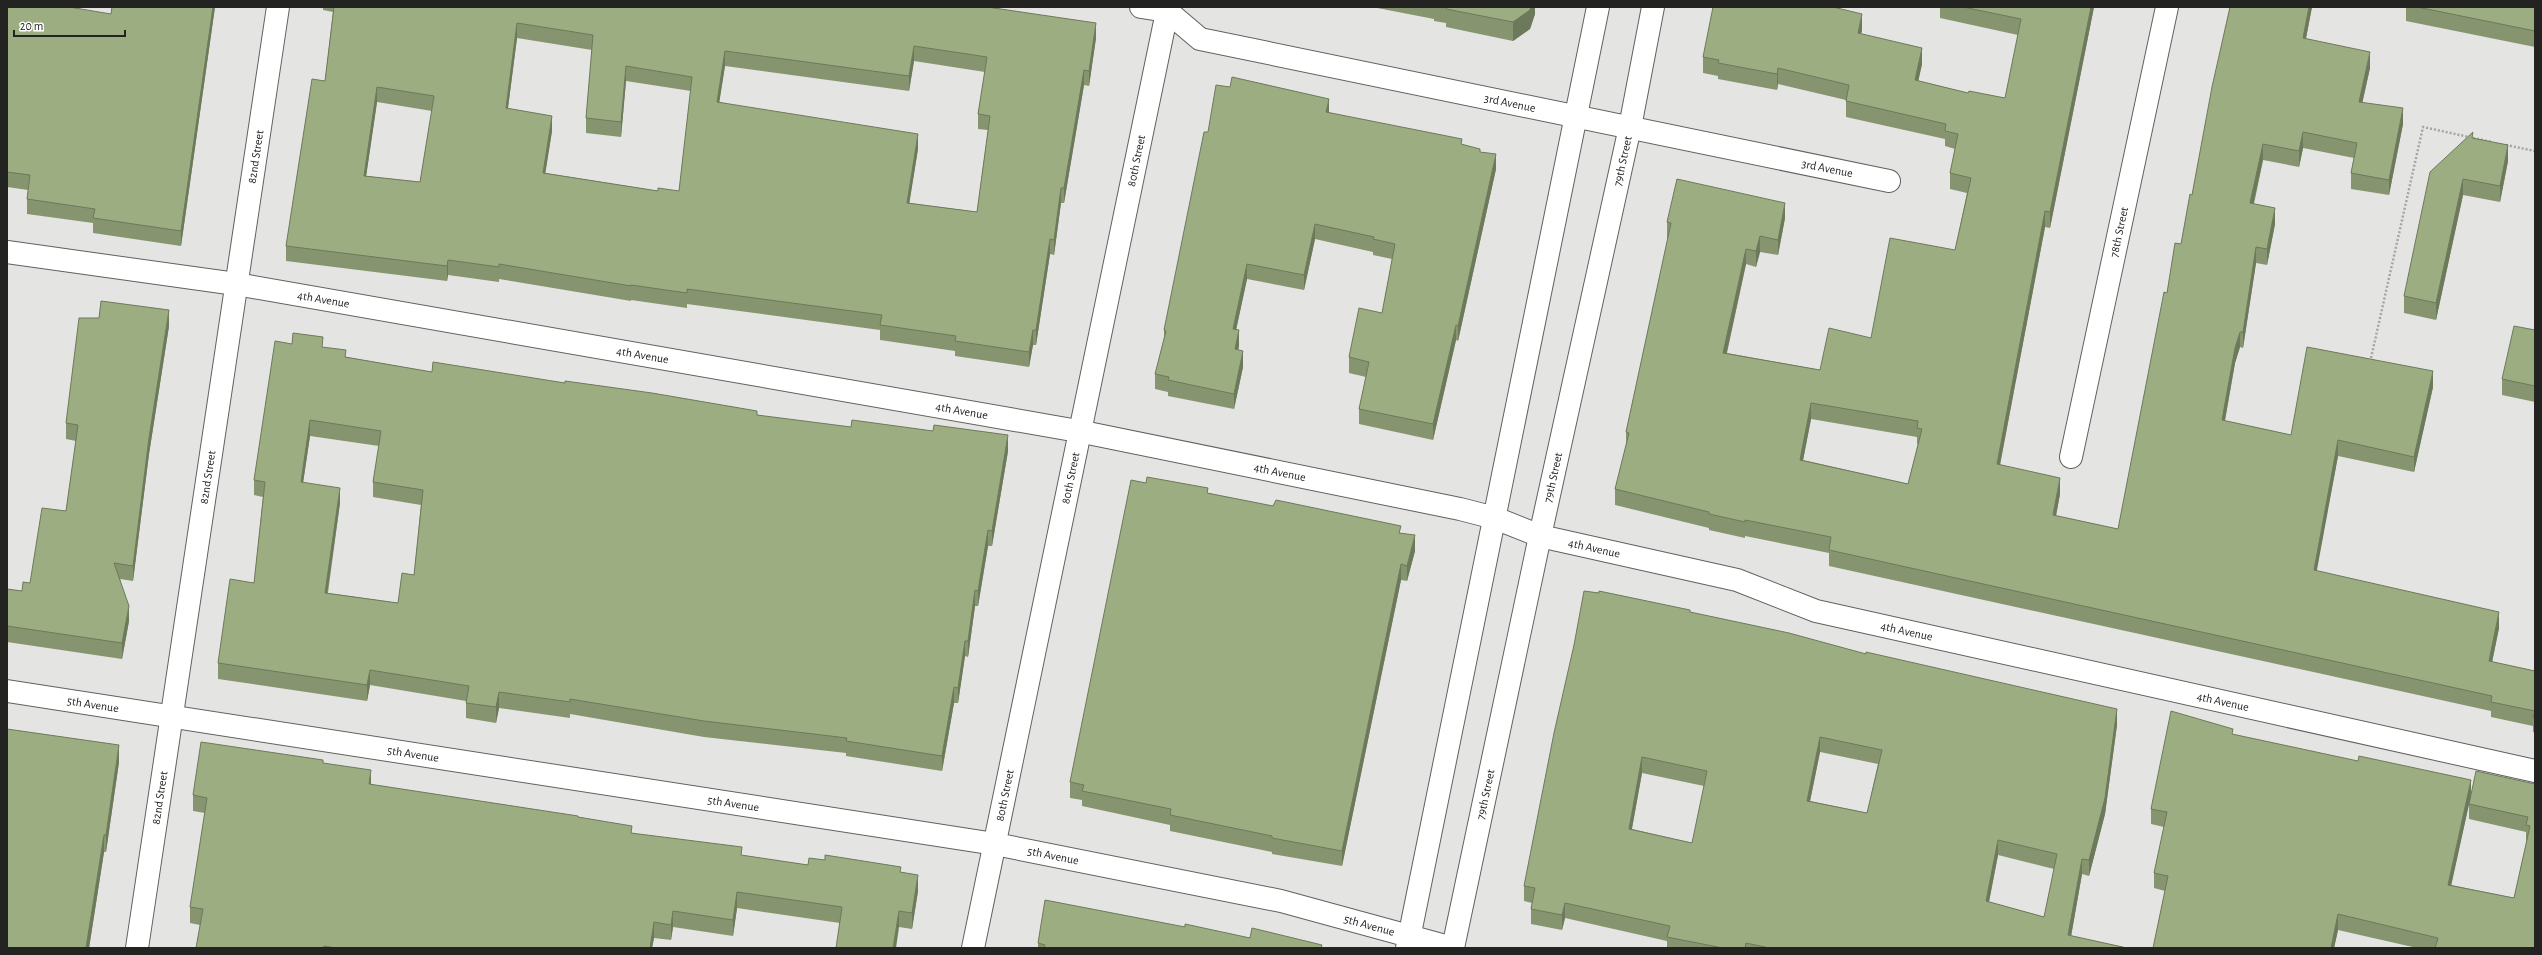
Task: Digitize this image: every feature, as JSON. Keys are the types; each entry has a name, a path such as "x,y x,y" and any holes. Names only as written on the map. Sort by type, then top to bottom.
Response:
{"street":[{"name":"82nd Street","path":"137,948 278,7"},
{"path":"1141,7 1167,9"},
{"path":"1408,942 1598,7"},
{"name":"79th Street","path":"1453,948 1540,536 1630,127 1653,7"},
{"name":"78th Street","path":"2071,457 2167,7"},
{"name":"3rd Avenue","path":"1167,9 1200,39 1889,181"},
{"name":"80th Street","path":"973,948 1078,431 1167,9"},
{"name":"4th Avenue","path":"7,252 236,284 1078,431 1460,509 1495,518 1540,536 1737,580 1816,611 2535,771"},
{"name":"5th Avenue","path":"7,691 995,844 1281,901 1408,942 1453,948"}],"path":[{"path":"2371,358 2423,127 2498,143"},
{"path":"2505,144 2535,151"}],"building":[{"path":"7,7 69,7 111,14 112,7 213,7 181,231 93,218 95,209 27,199 30,175 7,172"},
{"path":"334,7 987,7 1096,23 1089,71 1084,70 1064,188 1061,188 1054,240 1050,239 1036,330 1033,330 1029,352 955,341 956,336 880,325 882,315 687,289 687,293 631,286 499,264 499,267 448,260 447,266 286,246 312,79 325,81","holes":["517,23 593,35 586,118 621,122 626,66 692,77 679,191 658,188 658,191 543,173 552,116 506,108","914,46 987,57 978,114 990,116 977,212 907,203 918,134 717,102 725,51 909,76","377,87 434,96 420,182 364,176"]},
{"path":"1447,7 1531,7 1530,10 1513,22 1446,9"},
{"path":"1713,7 1833,7 1862,14 1858,33 1922,48 1915,80 1968,93 1969,91 2005,98 2021,19 1963,7 2091,7 2050,212 2045,211 1997,464 2060,478 2053,515 2118,529 2164,292 2167,293 2175,243 2181,244 2190,194 2192,195 2212,87 2230,7 2309,7 2303,38 2370,52 2359,102 2403,108 2389,180 2351,173 2357,143 2303,132 2299,151 2263,144 2250,203 2275,208 2267,249 2256,247 2243,332 2240,332 2235,348 2222,420 2291,435 2307,347 2433,371 2414,457 2338,440 2314,570 2499,612 2489,661 2535,671 2535,711 2491,702 2492,696 1829,550 1831,537 1709,514 1709,512 1615,489 1629,433 1626,432 1671,223 1667,222 1677,179 1785,203 1778,240 1760,236 1756,251 1746,249 1723,353 1820,370 1829,328 1871,338 1890,238 1955,250 1971,178 1950,173 1958,134 1945,131 1946,124 1846,101 1849,85 1778,68 1777,74 1718,63 1719,60 1703,57","holes":["1811,403 1918,421 1917,428 1922,429 1908,484 1800,460"]},
{"path":"2417,7 2535,7 2535,31"},
{"path":"1232,77 1329,99 1326,112 1462,139 1461,144 1480,149 1480,152 1496,154 1458,326 1456,325 1433,424 1359,409 1369,362 1349,357 1359,308 1382,313 1395,244 1373,239 1374,237 1315,224 1304,275 1247,264 1233,329 1239,330 1235,349 1243,351 1234,394 1168,380 1169,377 1155,374 1166,331 1164,330 1204,132 1208,132 1216,85 1230,87"},
{"path":"2473,132 2472,138 2508,145 2500,186 2463,179 2436,303 2404,296 2430,172"},
{"path":"101,301 169,310 149,438 133,566 114,563 129,606 122,643 7,626 7,589 22,591 23,582 30,583 42,508 66,511 78,425 66,423 79,318 99,318"},
{"path":"2514,326 2535,330 2535,386 2502,379"},
{"path":"293,333 323,337 322,347 346,350 345,357 432,372 433,362 565,383 565,381 652,393 757,411 757,415 851,427 852,420 933,431 934,425 1008,435 992,531 988,530 978,591 975,590 968,641 965,641 958,688 954,687 942,756 846,741 847,738 704,721 570,699 570,702 499,692 496,707 466,703 469,686 370,670 367,685 218,663 230,579 254,583 265,482 254,480 275,341 292,344","holes":["310,420 381,431 373,482 423,490 414,575 402,573 398,603 325,593 340,488 301,482"]},
{"path":"1147,477 1208,488 1207,493 1273,506 1276,500 1401,526 1399,533 1415,535 1407,566 1401,564 1342,851 1272,838 1272,836 1170,815 1171,809 1082,791 1084,785 1070,782 1131,480 1146,483"},
{"path":"1584,591 1599,593 1599,591 1789,633 1866,654 1866,652 2117,709 2105,798 2089,860 2082,859 2068,935 2127,948 1770,948 1746,943 1745,948 1723,948 1667,937 1670,926 1565,903 1562,915 1531,909 1535,888 1524,886 1554,733 1574,645","holes":["1820,737 1882,750 1867,813 1807,801","1642,757 1707,771 1692,843 1629,829","1998,840 2057,854 2044,917 1986,901"]},
{"path":"2171,711 2233,729 2232,734 2358,761 2359,756 2471,780 2448,885 2514,898 2530,826 2526,825 2528,817 2469,804 2476,771 2535,784 2535,948 2435,948 2438,938 2338,914 2331,948 2153,948 2168,876 2154,873 2167,812 2151,809"},
{"path":"7,729 119,745 106,835 104,835 86,948 7,948"},
{"path":"201,742 323,760 323,763 371,770 369,784 578,816 632,826 631,833 742,847 741,855 808,865 809,858 825,860 825,855 901,867 900,872 918,875 912,913 899,911 893,948 836,948 842,907 737,892 733,920 673,911 671,925 654,922 650,948 336,948 324,946 323,948 196,948 203,909 190,907 207,798 193,795"},
{"path":"1045,900 1185,927 1185,924 1250,938 1252,928 1322,945 1321,948 1044,948 1045,945 1038,943"}]}
